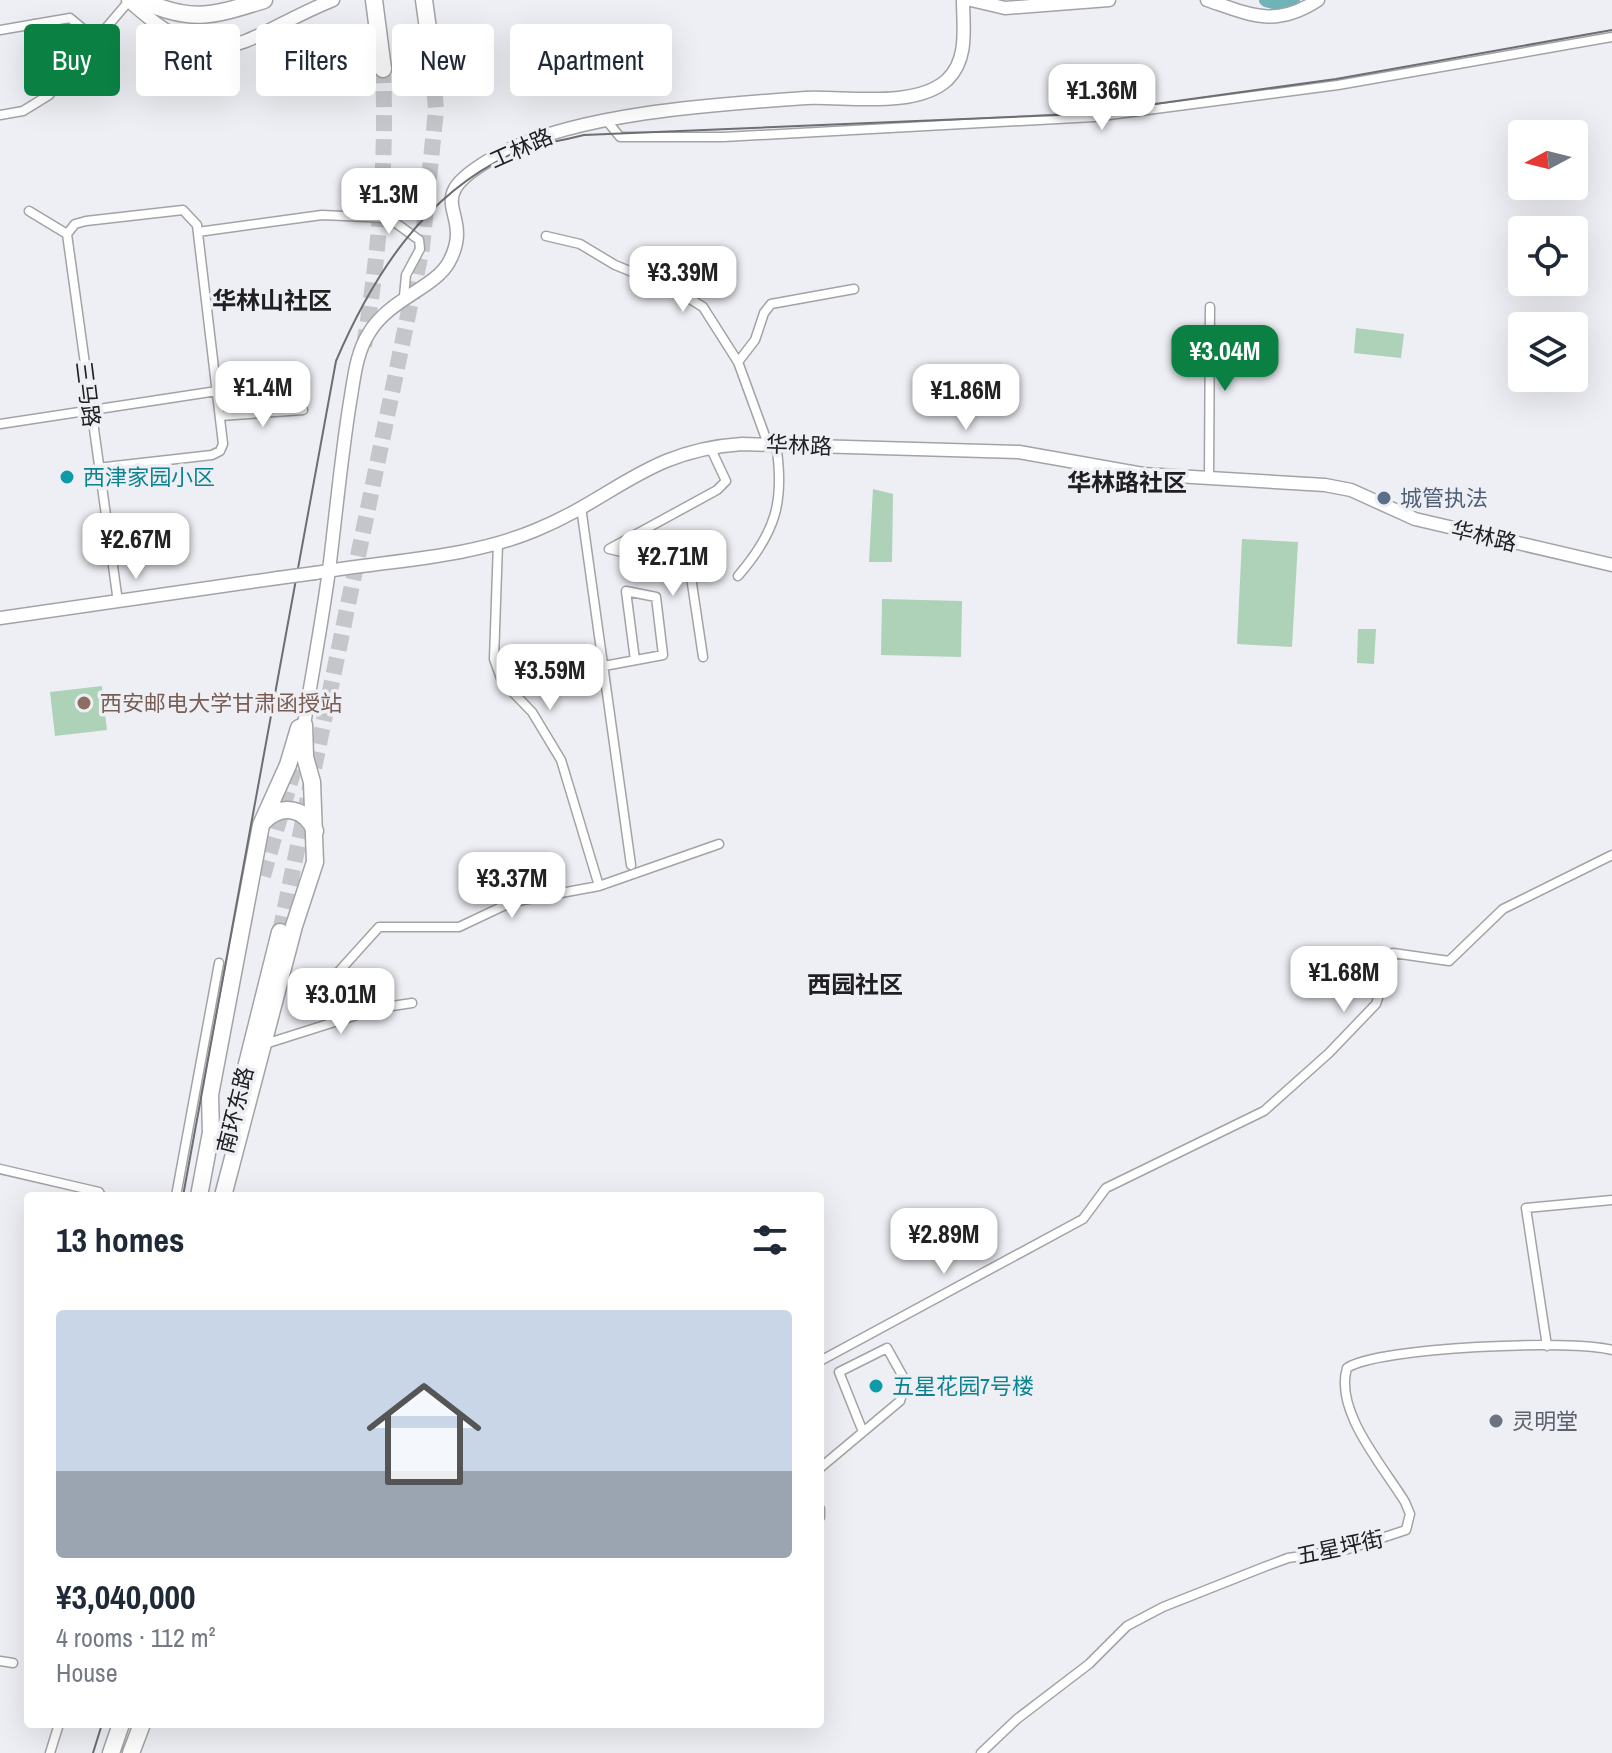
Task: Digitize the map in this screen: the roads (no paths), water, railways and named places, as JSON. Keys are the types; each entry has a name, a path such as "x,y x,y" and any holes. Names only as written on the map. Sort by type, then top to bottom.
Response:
{"highway":[{"path":"141,0 175,15 196,17 264,0"},
{"path":"374,0 383,69"},
{"path":"424,0 427,24"},
{"path":"200,1192 211,1134 210,1095 219,1007 261,825 304,725"},
{"path":"222,1192 265,1044 294,926 315,862 316,836 304,725"},
{"path":"261,825 274,812 293,810 309,819 316,836"},
{"name":"南环东路","path":"211,1134 263,876"},
{"name":"南环东路","path":"221,1192 222,1161 280,932"},
{"path":"111,1753 120,1728"},
{"path":"131,1753 140,1728"}],"street":[{"path":"108,24 128,0 168,33 207,47 234,45 263,36 333,0"},
{"name":"工林路","path":"304,725 358,359 369,331 404,296 436,277 451,258 457,239 451,193 457,182 516,146 555,132 607,121 767,102 882,99 926,91 949,78 963,52 963,0"},
{"path":"971,0 1005,8 1109,0"},
{"path":"1207,0 1260,19 1304,9 1318,0"},
{"path":"34,24 70,18 77,24"},
{"path":"0,30 24,26"},
{"path":"607,121 620,137 723,137 1094,117 1338,85 1612,37"},
{"path":"0,115 23,111 47,96"},
{"path":"29,211 67,234 75,224 86,221 183,210 197,225 223,444 220,451 212,455 97,468"},
{"path":"198,232 322,215 389,218 419,240 420,249 406,275 404,296"},
{"name":"三马路","path":"67,234 97,468 118,602"},
{"path":"546,236 580,244 615,265 674,289 703,307 738,362 772,444 781,479 777,516 752,560 738,576"},
{"path":"738,362 755,340 764,313 771,304 854,289"},
{"path":"1209,478 1210,307"},
{"path":"0,424 217,391"},
{"path":"220,416 303,410"},
{"name":"华林路","path":"0,618 315,573 498,543 536,530 627,478 671,457 710,446 772,444 1019,452 1073,459 1118,471 1339,487 1415,519 1612,565"},
{"path":"703,657 691,577 639,556 609,549 717,490 726,481 710,446"},
{"path":"581,507 631,865"},
{"path":"498,543 494,659 502,681 532,712 561,760 599,886"},
{"path":"604,666 663,655 656,597 626,591 635,660"},
{"path":"339,1020 324,988 379,927 459,927 512,902 599,886 719,844"},
{"path":"824,1359 1083,1219 1106,1188 1264,1111 1329,1053 1376,1004 1393,953 1449,961 1503,909 1612,855"},
{"path":"177,1192 219,1007 219,963"},
{"path":"265,1044 339,1020 412,1003"},
{"path":"0,1169 99,1192"},
{"path":"1547,1346 1526,1208 1612,1200"},
{"name":"五星坪街","path":"981,1753 1017,1719 1089,1664 1127,1626 1163,1607 1288,1558 1348,1549 1406,1530 1410,1514 1405,1502 1349,1412 1343,1382 1347,1368 1366,1358 1406,1353 1580,1345 1612,1350"},
{"path":"824,1465 863,1432 900,1401 907,1388 887,1348 839,1372 863,1432"},
{"path":"0,1661 13,1663"},
{"path":"50,1753 58,1728"}],"waterway":[{"path":"1266,0 1283,5 1293,0"}],"tunnel":[{"path":"364,346 381,208 383,69"},
{"path":"280,932 422,248 435,96"},
{"path":"263,876 298,755"}],"railway":[{"path":"184,1192 336,361 385,269 427,215 453,192 481,171 512,154 584,135 1083,114 1336,79 1612,30"},
{"path":"93,1753 101,1728"}],"place":[{"name":"西津家园小区","path":"67,477"},
{"name":"城管执法","path":"1384,498"},
{"name":"西安邮电大学甘肃函授站","path":"84,703"},
{"name":"五星花园7号楼","path":"876,1386"},
{"name":"灵明堂","path":"1496,1421"}],"district":[{"name":"华林山社区","path":"272,300"},
{"name":"华林路社区","path":"1127,482"},
{"name":"西园社区","path":"855,984"}]}
